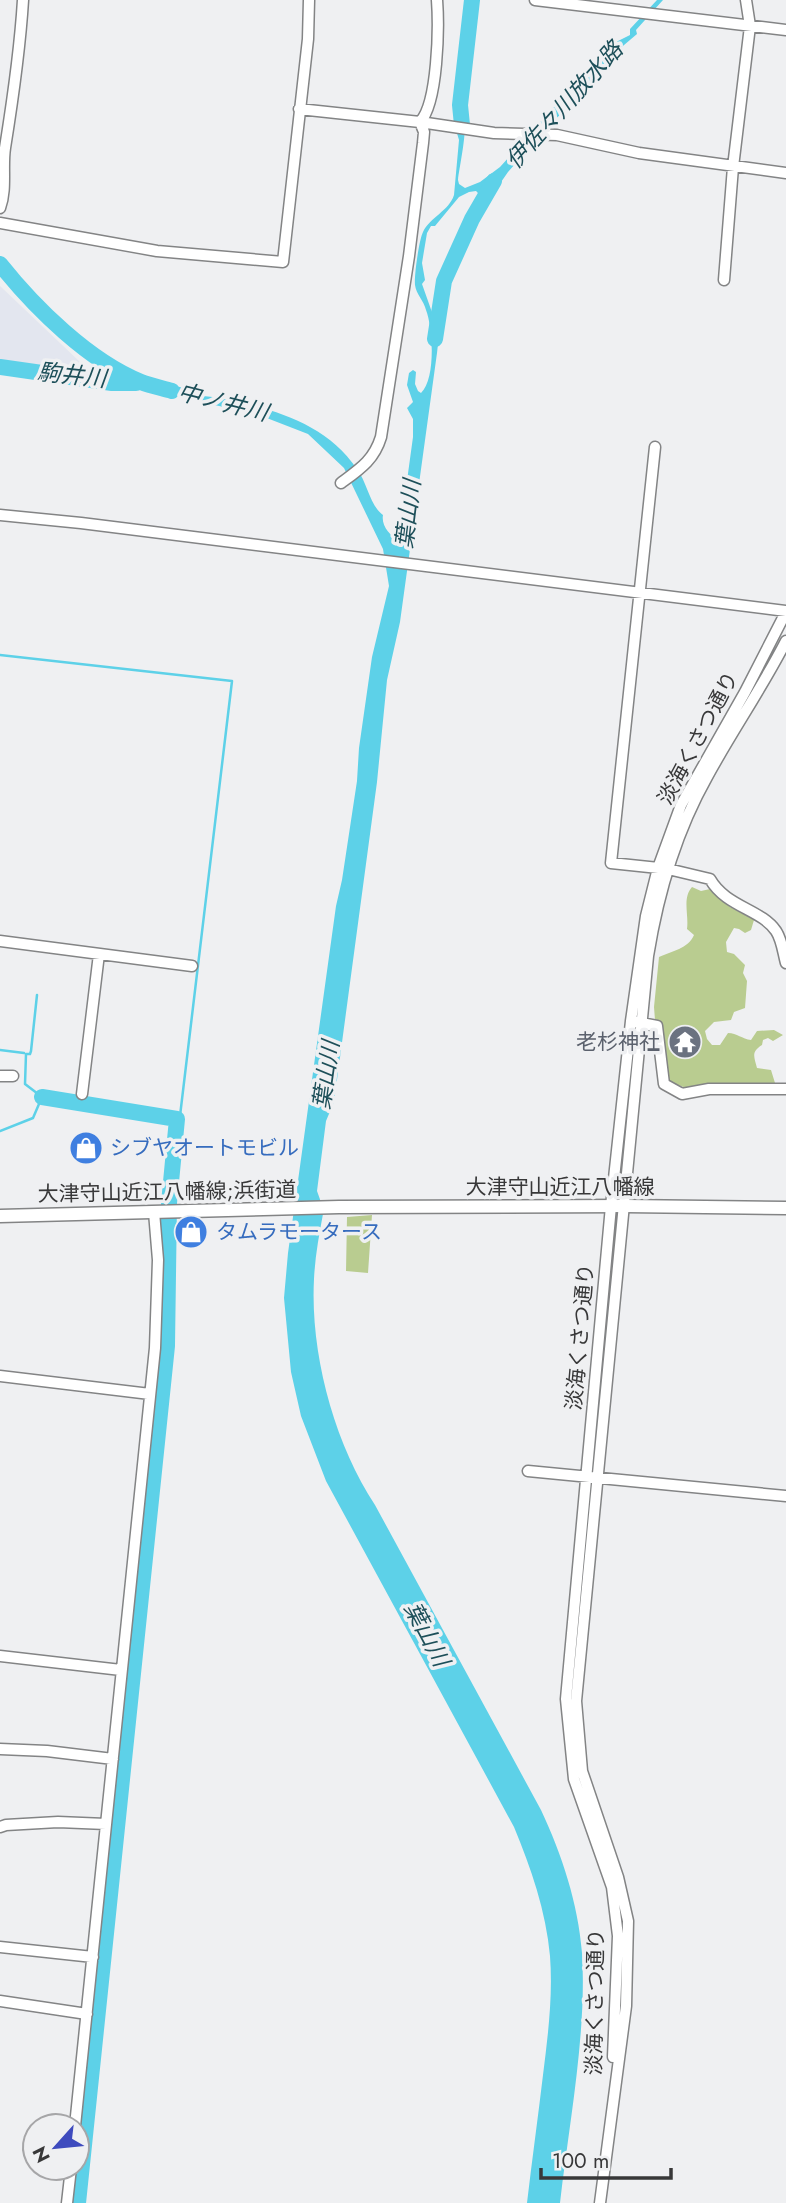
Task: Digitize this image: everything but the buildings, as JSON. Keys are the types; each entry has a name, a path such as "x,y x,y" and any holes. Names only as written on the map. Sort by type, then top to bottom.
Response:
{"main road":[{"name":"大津守山近江八幡線","path":"335,1208 786,1208"},
{"name":"大津守山近江八幡線;浜街道","path":"0,1216 335,1208"}],"street":[{"path":"0,208 4,187 5,148 17,74 23,0"},
{"path":"0,223 157,251 283,262 308,39 309,0"},
{"path":"420,122 426,115 431,96 439,26 437,0"},
{"path":"535,0 786,30"},
{"path":"724,280 733,167 750,26 746,0"},
{"path":"299,109 494,133 557,135 639,153 786,173"},
{"path":"341,483 377,452 381,437 422,156 424,132 420,122"},
{"path":"655,447 611,863 663,869 710,879 716,890 726,898 774,927 786,963"},
{"path":"0,515 786,611"},
{"name":"淡海くさつ通り","path":"600,2203 613,2092 612,2032 618,1936 612,1887 574,1779 566,1699 625,1206 636,1022 646,916 681,805 773,640 786,611"},
{"name":"淡海くさつ通り","path":"663,869 706,778 786,642"},
{"path":"0,941 192,966"},
{"path":"82,1094 99,954"},
{"path":"636,1022 657,1026 664,1084 682,1094 709,1089 786,1089"},
{"name":"淡海くさつ通り","path":"591,1477 611,1206 636,1022"},
{"path":"0,1076 13,1076"},
{"path":"76,2112 155,1348 158,1260 164,1211"},
{"path":"0,1376 150,1394"},
{"path":"528,1471 786,1496"},
{"path":"0,1656 121,1670"},
{"path":"0,1749 47,1751 113,1759"},
{"path":"0,1827 58,1822 106,1824"},
{"path":"0,1947 93,1957"},
{"path":"0,2001 87,2014"},
{"path":"67,2203 69,2182"}],"shaded area":[{"path":"0,286 81,363 82,369 0,361"}],"green space":[{"path":"692,887 701,891 710,889 730,907 754,920 751,930 745,933 734,928 726,942 727,952 734,954 745,965 745,1008 734,1012 731,1020 714,1022 705,1031 712,1045 720,1045 728,1033 751,1040 757,1031 774,1030 783,1035 773,1041 768,1038 763,1040 754,1055 757,1068 771,1070 775,1083 773,1086 686,1088 668,1081 654,1007 659,957 684,947 694,935 687,929 687,901"},
{"path":"372,1215 368,1273 346,1271 347,1217"}],"water":[{"name":"伊佐々川放水路","path":"657,0 663,0 636,30 637,34 617,51 569,107 552,122 508,172 490,198 476,191 459,197 427,233 422,263 425,280 422,284 434,318 440,326 437,353 400,622 387,680 377,782 334,1102 326,1121 317,1191 323,1214 314,1279 316,1337 337,1426 360,1481 541,1810 556,1844 577,1916 582,1953 582,2015 560,2203 527,2203 550,2001 550,1956 541,1906 514,1827 326,1481 301,1416 291,1372 284,1298 288,1253 336,906 357,781 372,657 389,586 383,549 344,468 308,434 259,415 134,387 186,388 201,396 272,411 319,432 346,455 357,469 375,506 383,515 387,530 399,539 413,437 413,419 407,408 413,402 407,385 409,373 413,370 416,372 415,384 421,393 426,386 431,365 428,318 415,285 417,258 423,232 452,201 454,195 459,140 454,123 459,101 463,108 465,127 458,180 465,188 480,182 500,167 599,57 630,35 630,29"}],"waterway":[{"name":"葉山川","path":"462,125 460,105 472,0"},
{"name":"葉山川","path":"435,339 444,281 472,219 494,181"},
{"name":"中ノ井川","path":"0,264 29,298 83,347 121,373 172,391"},
{"name":"駒井川","path":"0,367 112,383 136,383"},
{"path":"0,655 232,681 180,1116 177,1119"},
{"path":"0,1131 33,1118 42,1097 25,1084 26,1054 31,1051 37,995"},
{"path":"0,1050 24,1053"},
{"path":"42,1097 177,1119 169,1203 167,1346 78,2203"}],"place":[{"name":"老杉神社","path":"685,1042"},
{"name":"シブヤオートモビル","path":"86,1148"},
{"name":"タムラモータース","path":"191,1232"}]}
